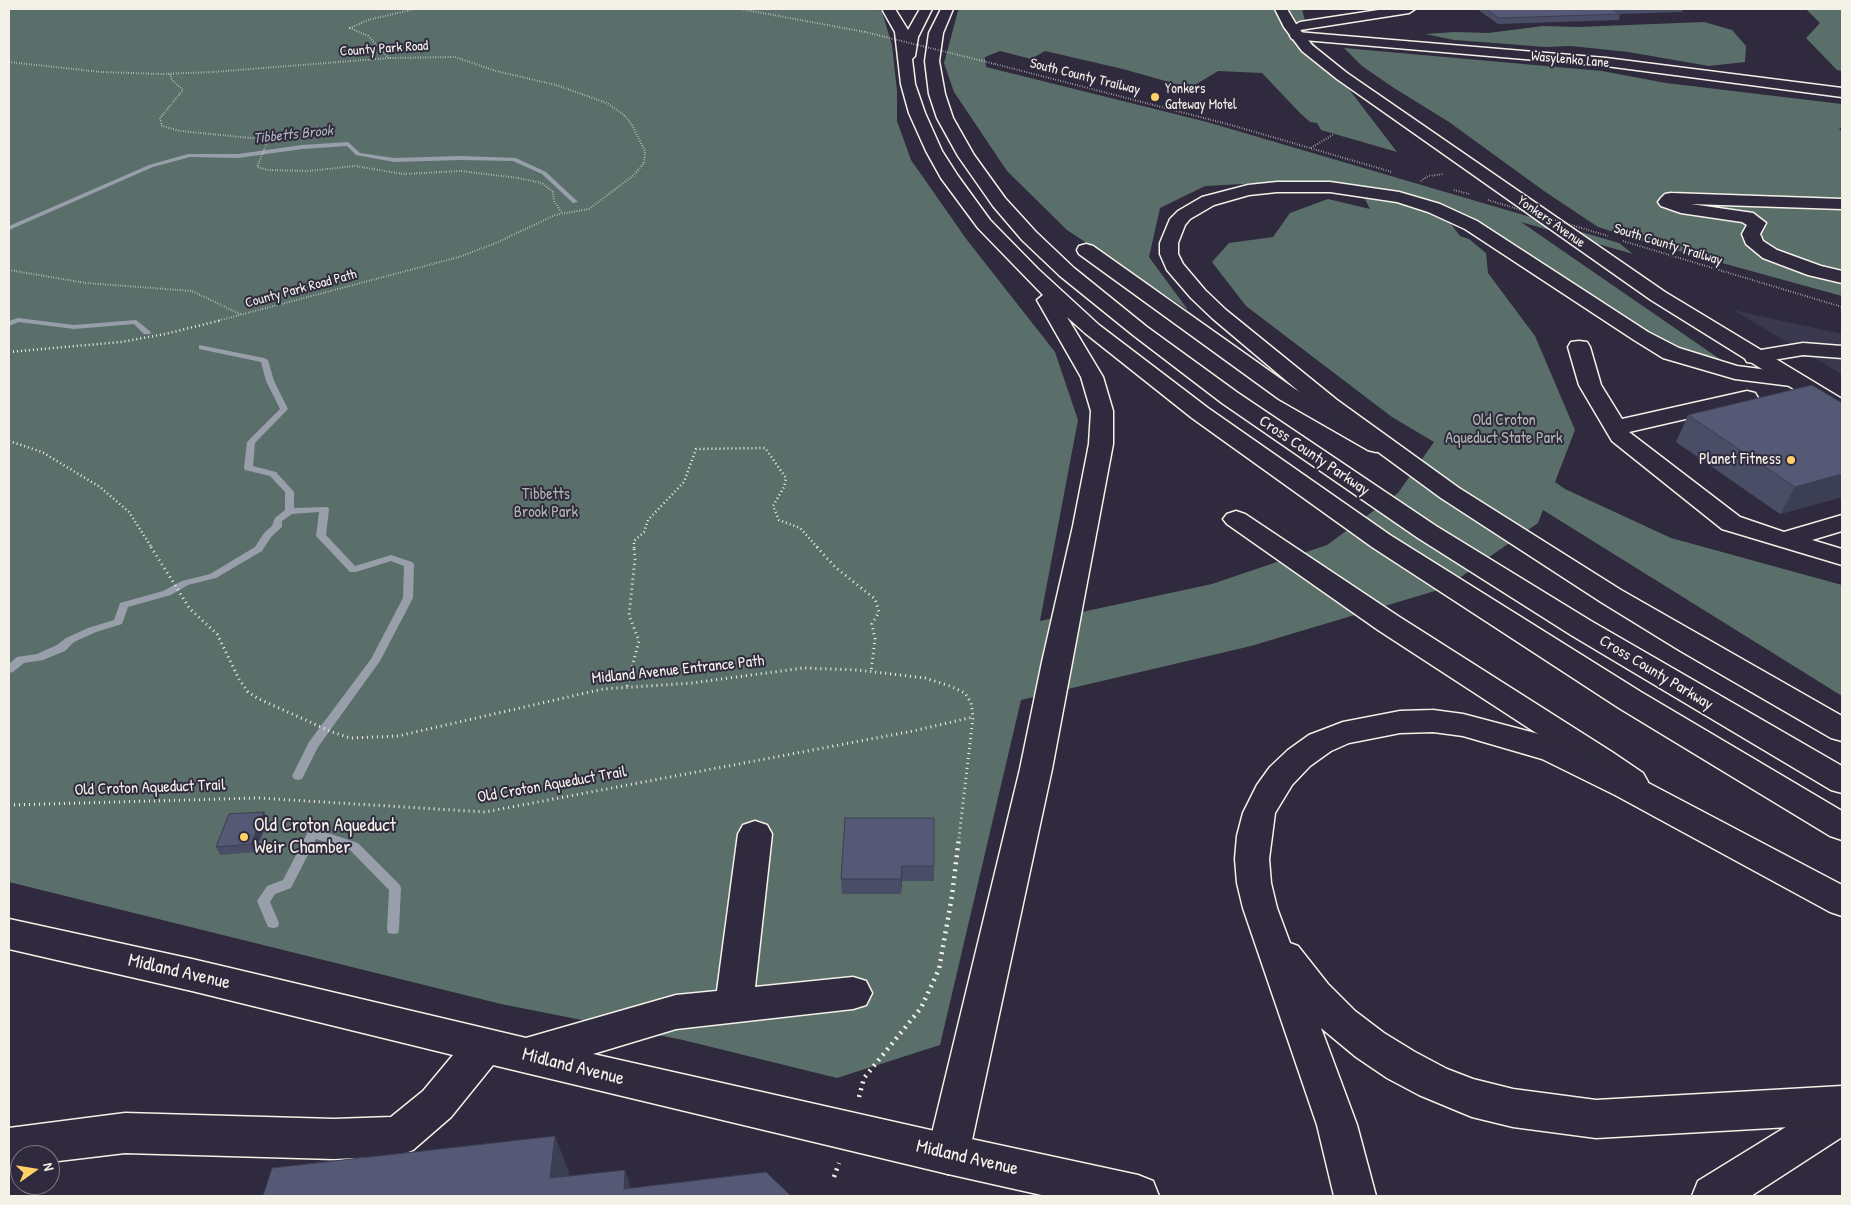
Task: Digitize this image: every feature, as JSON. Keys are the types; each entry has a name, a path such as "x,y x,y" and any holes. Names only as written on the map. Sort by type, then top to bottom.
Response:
{"main road":[{"name":"Cross County Parkway","path":"888,9 902,32 912,96 928,138 942,165 960,193 984,224 1031,274 1092,329 1170,392 1349,520 1535,641 1738,766 1842,827"},
{"path":"906,64 912,37 926,9"},
{"name":"Cross County Parkway","path":"947,9 936,33 932,61 937,94 946,118 966,156 999,202 1029,236 1067,272 1140,331 1230,398 1420,527 1581,628 1842,781"},
{"name":"Yonkers Avenue","path":"1281,9 1294,31 1313,54 1381,104 1652,292 1842,409"},
{"path":"1294,31 1410,9"},
{"name":"Wasylenko Lane","path":"1294,31 1606,62 1842,93"},
{"path":"1791,379 1735,372 1671,353 1641,336 1471,224 1417,202 1381,193 1348,188 1277,187 1248,190 1208,201 1184,215 1172,232 1169,254 1174,266 1193,289 1219,314 1285,370 1406,462 1552,559 1618,600 1689,643 1842,730"},
{"path":"1842,204 1671,198 1667,202 1681,208 1747,217 1758,223 1751,234 1755,244 1770,254 1815,271 1842,277"},
{"path":"1086,250 1286,394 1406,462"},
{"path":"948,1154 1036,769 1101,444 1102,411 1092,377 1031,274"},
{"path":"1579,347 1590,386 1620,436 1731,522 1783,540 1842,557"},
{"path":"1755,357 1803,349 1842,357"},
{"path":"1615,428 1747,398"},
{"path":"1236,518 1388,623 1601,760 1670,810"},
{"path":"1783,540 1842,523"},
{"path":"1355,1196 1337,1125 1260,908 1252,859 1258,821 1268,794 1281,776 1299,758 1320,744 1343,733 1371,726 1400,722 1433,721 1494,732 1553,751 1626,786 1842,902"},
{"path":"734,1006 755,834"},
{"path":"1260,908 1274,939 1292,969 1342,1023 1401,1065 1434,1082 1472,1098 1513,1108 1596,1119 1842,1105"},
{"name":"Midland Avenue","path":"9,934 192,975 485,1046 948,1154 1138,1196"},
{"path":"527,1055 676,1012 853,993"},
{"path":"9,1148 125,1133 334,1139 399,1136 437,1104 485,1046"},
{"path":"1713,1196 1842,1115"}],"path":[{"path":"389,58 368,36 350,28 375,18 415,9"},
{"name":"South County Trailway","path":"741,9 864,32 995,64 1214,120 1394,173"},
{"name":"County Park Road","path":"9,62 101,72 170,74 389,58 436,56 464,59 496,71 556,85 584,94 607,103 624,115 642,142 645,151 644,163 622,185 589,209"},
{"path":"170,74 172,80 184,90 170,104 160,118 162,126 180,131 262,139 267,143 257,167 276,171 309,171 355,166 403,174 461,171 518,178 542,183 553,192 554,200 562,213"},
{"path":"1311,148 1334,134"},
{"path":"1421,181 1428,176 1434,176"},
{"name":"South County Trailway","path":"1488,200 1608,236"},
{"name":"County Park Road Path","path":"9,352 136,340 243,315 475,252 555,215 589,209"},
{"name":"South County Trailway","path":"1617,239 1764,285 1842,307"},
{"path":"9,270 86,283 192,291 243,315"},
{"name":"Midland Avenue Entrance Path","path":"9,441 42,452 100,487 129,512 190,609 217,634 239,679 248,692 259,699 332,732 350,738 398,736 459,723 586,691 692,683 803,668 871,672 925,678 965,693 971,703 973,717 952,896 939,969 921,1008 864,1078 834,1177"},
{"path":"627,687 639,641 629,615 635,559 634,541 644,532 648,520 684,482 696,449 765,448 786,478 784,487 773,506 779,520 800,528 835,568 875,599 879,612 872,624 874,639 871,672"},
{"name":"Old Croton Aqueduct Trail","path":"9,805 258,798 485,812 921,729 973,717"}],"shaded area":[{"path":"1733,310 1842,334 1842,375 1838,372"}],"green space":[{"name":"Tibbetts Brook Park","path":"9,9 878,9 882,12 892,45 897,91 897,121 911,160 967,240 1055,352 1078,420 1040,621 1212,584 1327,545 1398,493 1434,442 1392,417 1246,306 1212,262 1229,243 1273,237 1290,213 1328,199 1370,209 1358,186 1300,181 1205,186 1160,208 1149,257 1188,310 1067,230 1007,171 954,92 944,63 958,11 960,9 1302,9 1309,37 1397,152 1321,130 1317,123 1310,122 1300,113 1262,73 1218,71 1190,88 1123,69 1045,51 1031,59 1000,51 985,57 986,67 1207,122 1619,243 1633,254 1521,222 1727,364 1671,348 1510,241 1460,214 1439,208 1460,236 1469,239 1486,253 1488,273 1535,336 1575,430 1555,482 1565,489 1671,538 1842,585 1842,696 1543,510 1538,523 1445,588 1251,646 1021,700 940,1045 837,1078 683,1040 501,1004 9,882"},
{"path":"1806,9 1842,9 1842,71 1837,70 1806,38 1820,23"},
{"path":"1704,22 1732,30 1746,46 1745,62 1709,66 1628,52 1571,46 1545,47 1454,40 1425,34 1455,32 1488,33 1543,26 1577,27"},
{"path":"1344,48 1602,71 1666,83 1842,104 1842,127 1839,129 1842,131 1842,296 1598,227 1544,191 1449,122 1362,66"}],"building":[{"path":"1486,9 1612,9 1621,14 1499,18"},
{"path":"1812,385 1842,403 1842,474 1795,487 1688,415"},
{"path":"264,812 251,844 216,847 229,814"},
{"path":"845,818 934,818 934,866 902,866 901,879 841,879"},
{"path":"555,1136 550,1178 625,1170 624,1189 766,1172 791,1196 263,1196 272,1168"}],"waterway":[{"name":"Tibbetts Brook","path":"9,228 151,166 190,155 238,156 302,147 348,144 358,154 394,160 514,159 544,173 575,202"},
{"path":"9,324 18,320 74,327 136,322 147,332"},
{"path":"202,347 264,360 270,381 284,409 251,442 248,468 273,474 289,492 290,511"},
{"path":"290,511 324,509 321,536 353,570 391,558 409,564 408,598 375,661 313,745 298,776"},
{"path":"9,669 21,660 39,657 61,648 70,640 92,630 118,622 124,605 167,593 185,583 213,576 259,549 267,535 277,527 278,520 290,511"},
{"path":"273,923 263,901 271,890 287,884 313,833 354,846 395,888 393,929"}],"place":[{"name":"Yonkers Gateway Motel","path":"1155,97"},
{"name":"Planet Fitness","path":"1791,460"},
{"name":"Old Croton Aqueduct Weir Chamber","path":"244,837"}],"park label":[{"name":"Old Croton Aqueduct State Park","path":"1504,430"}]}
